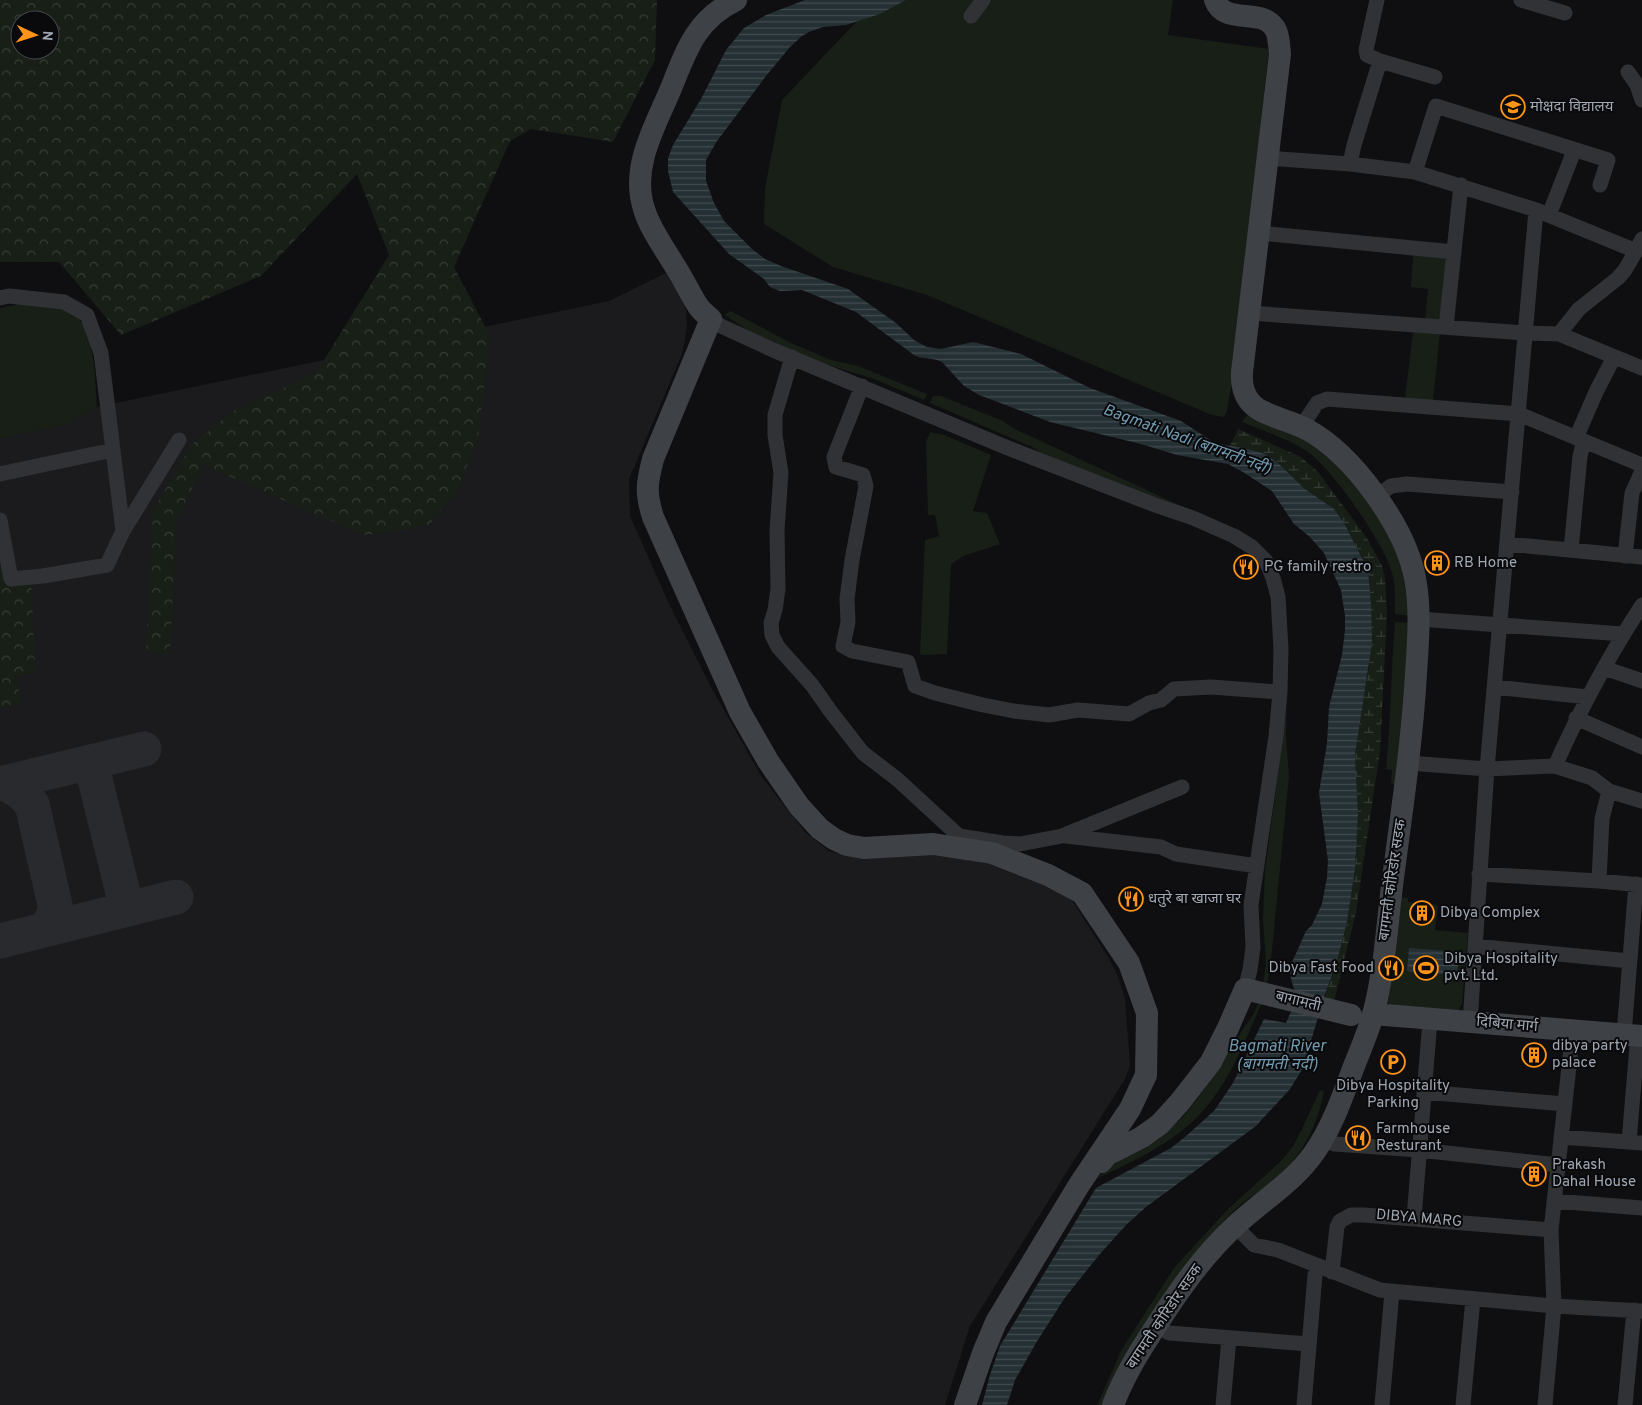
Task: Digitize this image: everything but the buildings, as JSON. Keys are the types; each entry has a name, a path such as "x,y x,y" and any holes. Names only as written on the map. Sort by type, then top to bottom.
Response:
{"main road":[{"path":"736,0 703,23 693,38 652,131 642,160 639,184 644,209 655,234 686,282 698,306 712,319 654,459 648,482 647,499 653,517 740,712 768,761 799,806 820,829 847,845 864,848 934,844 992,852 1048,874 1082,893 1129,963 1147,1013 1146,1075 1130,1109 1080,1185 996,1322 965,1405"},
{"path":"1215,0 1218,6 1225,12 1263,20 1274,27 1277,33 1280,54 1250,313"},
{"name":"बागमती कोरिडोर सडक","path":"1113,1405 1134,1360 1188,1278 1235,1226 1302,1168 1322,1140 1347,1086 1373,1014 1382,965 1409,764 1416,676 1418,619 1416,582 1411,559 1390,516 1361,477 1338,453 1316,434 1302,426 1258,410 1252,404 1245,392 1242,378 1250,313"},
{"path":"1080,1185 1107,1155 1160,1124 1180,1102 1211,1062 1245,989"},
{"name":"बागामती","path":"1245,989 1351,1015"},
{"name":"दिबिया मार्ग","path":"1373,1014 1635,1035"}],"street":[{"path":"971,16 984,0"},
{"path":"1377,0 1366,50 1367,55 1380,61 1435,78"},
{"path":"1521,0 1564,13"},
{"path":"1350,164 1380,61"},
{"path":"1628,72 1637,85 1642,100"},
{"path":"1415,172 1436,106 1608,160 1600,186"},
{"path":"1470,1022 1487,769 1525,333 1542,212 1574,150"},
{"path":"1268,158 1350,164 1415,172 1461,185 1639,245 1622,274 1579,309 1559,334"},
{"path":"1446,327 1461,185"},
{"path":"1259,233 1454,252"},
{"path":"0,298 9,296 64,302 87,315 101,353 123,530"},
{"path":"1250,313 1559,334 1642,368"},
{"path":"712,319 721,326 792,357 1032,457 1193,518 1234,536 1252,547 1266,561 1278,597 1281,649 1280,692 1275,746 1251,905 1253,947 1245,989"},
{"path":"792,357 775,415 775,435 781,473 777,530 778,589 771,623 772,635 778,647 812,685 864,753 897,779 959,836 986,841 1020,844 1062,836 1182,787"},
{"path":"1571,550 1580,440 1596,392 1614,357"},
{"path":"862,386 834,457 836,467 862,475 866,486 852,560 848,622 843,646 852,651 908,662 915,686 935,693 1014,711 1049,715 1078,710 1130,714 1149,703 1161,700 1174,689 1211,687 1280,692"},
{"path":"1302,426 1317,403 1327,399 1519,414 1642,465"},
{"path":"0,520 4,567 11,579 43,576 107,565 123,530 179,440"},
{"path":"0,474 113,450"},
{"path":"1625,556 1632,493 1642,471"},
{"path":"1376,497 1391,486 1407,484 1512,492"},
{"path":"1507,544 1642,557"},
{"path":"1555,766 1576,718 1623,634 1637,622 1642,606"},
{"path":"1418,619 1623,634"},
{"path":"1604,668 1642,680"},
{"path":"1494,687 1588,697"},
{"path":"1576,718 1642,747"},
{"path":"1409,764 1487,769 1555,766 1592,778 1608,791 1642,801"},
{"path":"1599,881 1602,819 1608,791"},
{"path":"1062,836 1161,847 1176,854 1257,866"},
{"path":"1479,874 1639,885 1630,961 1635,1035 1635,1142 1562,1137"},
{"path":"1475,946 1630,961"},
{"path":"1414,1218 1430,1020"},
{"path":"1545,1405 1554,1306 1551,1230 1573,1030"},
{"path":"1424,1092 1565,1104"},
{"path":"1322,1140 1334,1144 1419,1150 1558,1165"},
{"path":"1554,1201 1642,1208"},
{"name":"DIBYA MARG","path":"1332,1272 1337,1227 1340,1221 1351,1215 1414,1218 1551,1230"},
{"path":"1235,1226 1254,1245 1278,1250 1380,1290 1554,1306 1638,1310 1635,1387 1625,1405"},
{"path":"1304,1405 1315,1274 1318,1266"},
{"path":"1382,1405 1392,1292"},
{"path":"1463,1405 1473,1299"},
{"path":"1156,1326 1169,1333 1309,1344"},
{"path":"1222,1405 1229,1338"}],"shaded area":[{"path":"666,273 680,290 686,310 687,328 682,354 629,479 630,516 670,606 711,687 761,776 805,832 829,851 850,856 914,854 960,857 987,862 1067,892 1108,957 1118,976 1125,999 1130,1065 1125,1079 970,1326 945,1405 0,1405 0,427 609,301"}],"green space":[{"path":"0,0 657,0 655,60 613,142 531,129 510,141 454,267 490,336 478,438 459,488 430,524 401,531 364,535 203,465 176,522 170,654 146,651 153,511 191,445 233,411 316,373 389,255 357,174 261,276 121,335 59,262 0,262"},
{"path":"906,0 1173,0 1168,35 1269,49 1232,381 1227,411 1224,417 1212,415 927,295 833,267 764,224 765,188 782,100 857,21 880,14"},
{"path":"1413,255 1444,258 1446,260 1441,317 1436,321 1425,320 1428,289 1411,287"},
{"path":"19,304 66,309 78,317 89,340 92,354 97,407 67,424 0,439 0,308"},
{"path":"731,311 789,342 831,360 858,366 927,394 924,400 874,379 806,358 750,332 725,315"},
{"path":"1413,332 1440,333 1433,401 1405,398"},
{"path":"933,396 941,396 1003,421 1013,428 1192,511 1044,455 1034,448 930,403"},
{"path":"1247,415 1302,436 1336,464 1364,497 1399,549 1410,616 1395,614 1394,583 1387,560 1369,526 1343,490 1308,452 1242,422"},
{"path":"1238,429 1301,457 1318,472 1367,538 1382,566 1385,578 1387,613 1380,751 1356,912 1334,1001 1324,999 1336,965 1347,922 1355,869 1358,814 1355,754 1358,725 1369,667 1371,604 1368,570 1344,523 1334,509 1305,489 1279,464 1265,454 1230,446"},
{"path":"930,432 944,435 991,455 973,511 987,513 1000,544 963,556 951,564 947,654 920,655 925,540 939,536 935,515 928,515 926,442"},
{"path":"0,567 31,576 35,672 16,676 21,703 0,708"},
{"path":"1395,622 1411,623 1398,785 1391,784 1392,770 1386,769"},
{"path":"1287,707 1286,736 1289,776 1267,986 1263,985 1266,963 1263,918 1265,870"},
{"name":"Dibya Hospitality pvt. Ltd.","path":"1398,897 1408,898 1408,902 1438,905 1435,930 1468,933 1462,1004 1459,1010 1390,1005 1384,999"},
{"path":"1258,1004 1261,1004 1238,1057 1208,1106 1195,1120 1160,1146 1096,1179 1118,1162 1166,1132 1186,1113 1253,1015"},
{"path":"1320,1090 1324,1091 1317,1119 1298,1154 1290,1165 1269,1185 1243,1202 1224,1221 1106,1405 1097,1405 1122,1349 1174,1268 1227,1210 1280,1162 1293,1146"}],"water":[{"name":"Bagmati River (बागमती नदी)","path":"805,0 906,0 880,14 846,25 823,27 809,32 790,47 766,76 717,141 706,160 706,181 714,203 724,221 752,249 765,259 848,289 896,323 914,340 927,347 941,349 973,342 1021,354 1090,388 1181,421 1215,443 1265,454 1279,464 1305,489 1334,509 1344,523 1368,570 1372,643 1355,754 1358,814 1355,869 1347,922 1336,965 1324,997 1303,1068 1290,1089 1256,1126 1146,1207 1127,1224 1099,1255 1064,1299 1036,1343 1015,1380 1007,1405 982,1405 1000,1346 1096,1188 1171,1148 1214,1111 1233,1083 1264,1019 1286,1023 1297,998 1291,979 1290,967 1306,931 1312,925 1322,904 1327,877 1328,861 1319,793 1327,743 1329,707 1342,655 1345,616 1341,590 1324,553 1310,537 1294,524 1272,491 1243,472 1228,464 1177,455 1141,444 1050,422 979,395 964,386 942,362 914,355 856,312 802,290 780,291 770,287 764,279 729,254 673,192 668,171 668,158 673,145 701,99 726,50 744,28 766,15"},
{"path":"1409,948 1459,952 1457,975 1407,971"}],"taxiway":[{"path":"0,784 144,749"},
{"path":"91,763 127,909"},
{"path":"5,783 20,792 32,804 55,905 52,918 44,930"},
{"path":"0,941 176,897"}],"place":[{"name":"मोक्षदा विद्यालय","path":"1513,107"},
{"name":"RB Home","path":"1437,563"},
{"name":"PG family restro","path":"1246,567"},
{"name":"धतुरे बा खाजा घर","path":"1131,899"},
{"name":"Dibya Complex","path":"1422,913"},
{"name":"Dibya Fast Food","path":"1391,968"},
{"name":"Dibya Hospitality pvt. Ltd.","path":"1426,968"},
{"name":"dibya party palace","path":"1534,1055"},
{"name":"Dibya Hospitality Parking","path":"1393,1062"},
{"name":"Farmhouse Resturant","path":"1358,1138"},
{"name":"Prakash Dahal House","path":"1534,1174"}],"water label":[{"name":"Bagmati Nadi (बागमती नदी)","path":"1187,440"}]}
